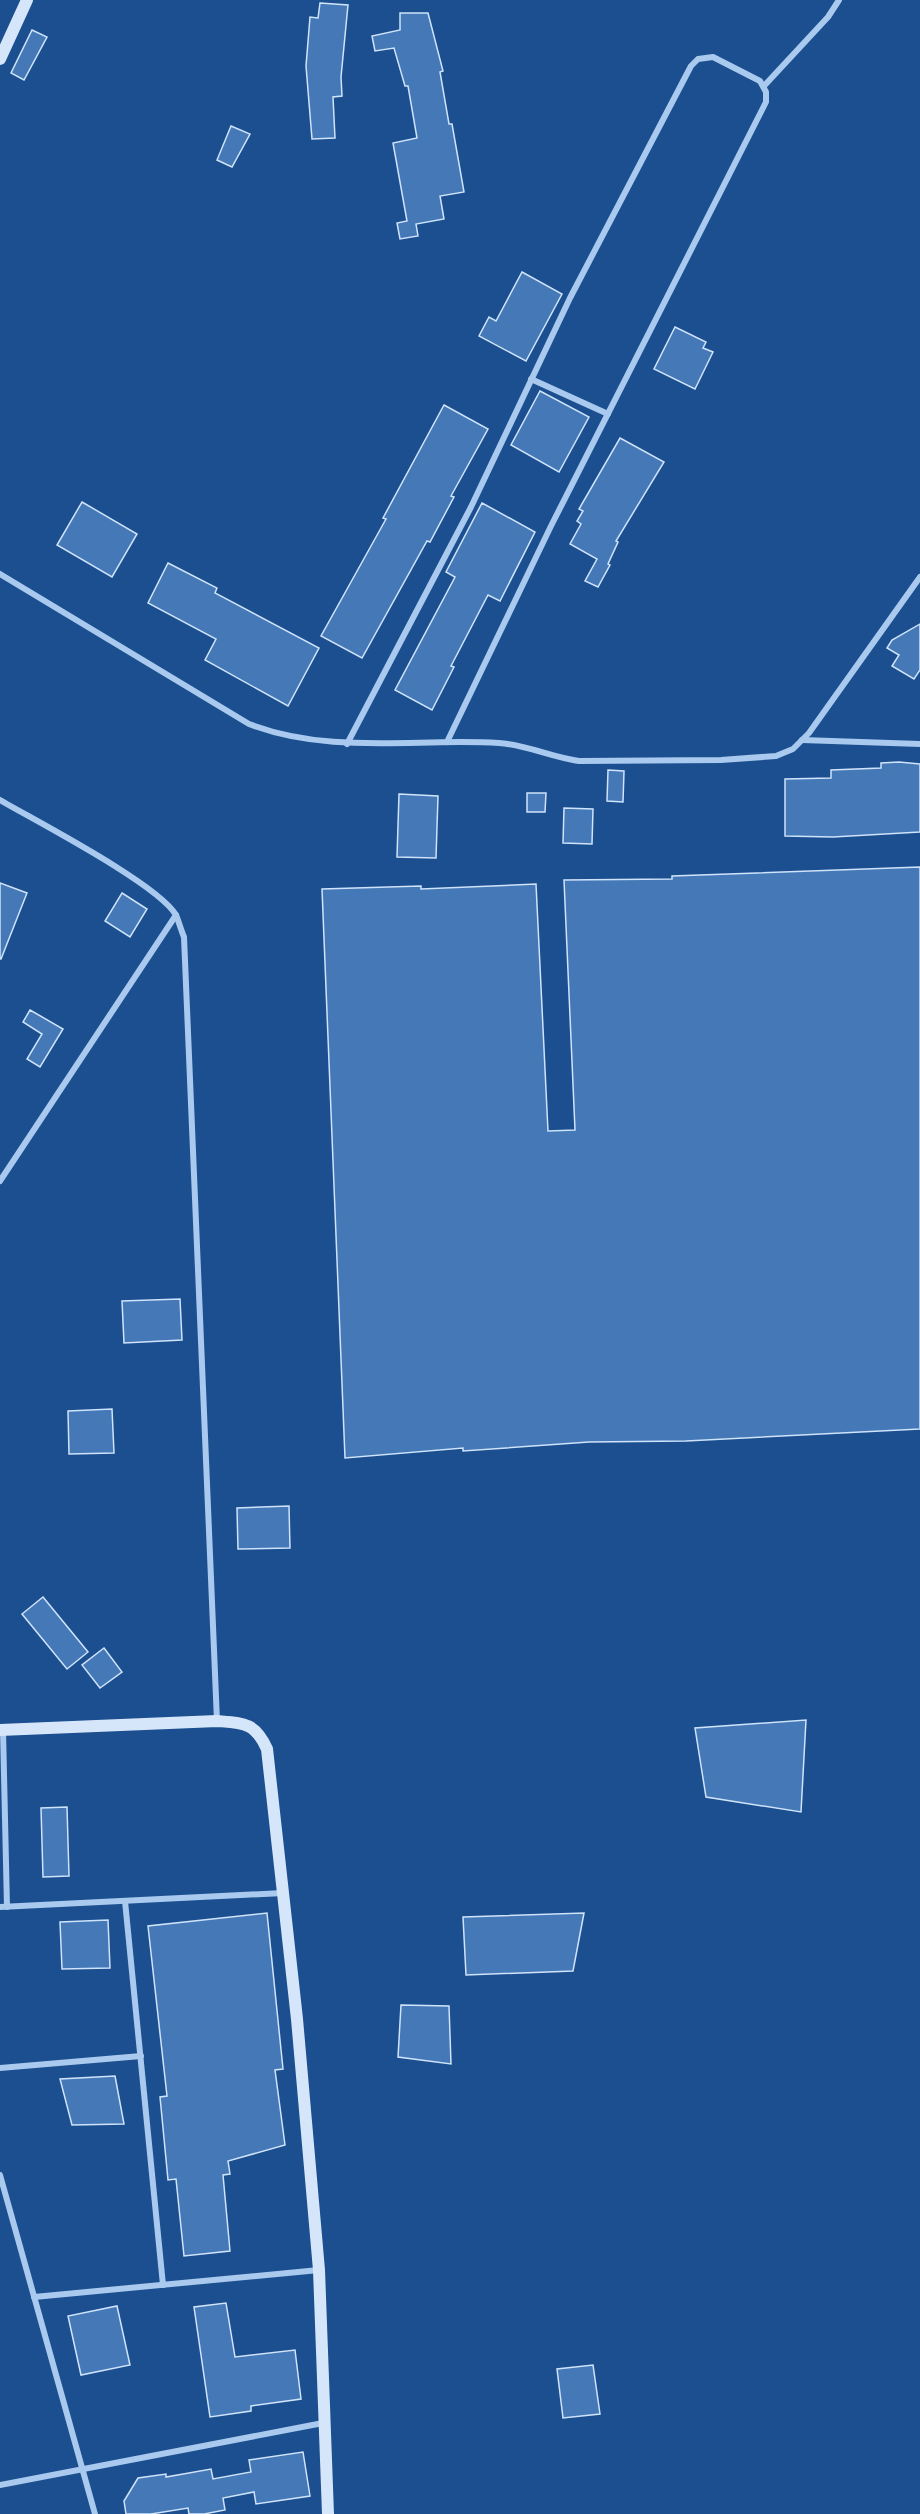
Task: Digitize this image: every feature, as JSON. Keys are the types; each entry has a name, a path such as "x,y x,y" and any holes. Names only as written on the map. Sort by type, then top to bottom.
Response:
{"main road":[{"path":"0,59 27,0"},
{"path":"2,1730 217,1721 243,1722 254,1728 267,1749 297,2019 319,2270 328,2514"}],"street":[{"path":"764,86 828,17 839,0"},
{"path":"347,744 471,507 570,298 691,66 698,58 712,57 760,81 764,86 766,102 608,414 447,742"},
{"path":"531,379 608,414"},
{"path":"0,574 249,724 273,733 304,740 347,744 447,742 526,746 561,759 579,761 721,760 776,756 793,749 802,740 920,577"},
{"path":"802,740 920,744"},
{"path":"0,800 160,897 176,915 184,937 217,1721"},
{"path":"0,1181 176,915"},
{"path":"2,1730 4,1907 283,1893"},
{"path":"125,1901 163,2285"},
{"path":"0,2068 141,2056"},
{"path":"0,2175 95,2514"},
{"path":"34,2297 319,2270"},
{"path":"0,2485 323,2423"}],"building":[{"path":"320,3 348,5 341,77 342,96 333,97 335,138 312,139 306,66 310,17 318,18"},
{"path":"400,13 428,13 443,71 440,72 449,124 452,124 464,192 440,196 444,219 416,224 418,236 400,239 397,223 407,221 393,143 417,138 408,86 405,86 394,48 375,51 372,36 400,30"},
{"path":"32,30 47,37 24,80 11,73"},
{"path":"231,126 250,134 232,167 217,160"},
{"path":"522,272 562,294 526,361 479,336 489,317 496,321"},
{"path":"675,327 706,342 703,348 713,352 695,389 654,369"},
{"path":"540,391 589,417 559,472 511,445"},
{"path":"444,405 488,429 451,496 454,497 430,542 427,541 362,658 321,636 386,519 383,518"},
{"path":"620,438 664,462 616,541 618,542 608,564 610,565 598,587 585,581 597,559 570,544 581,524 577,521 583,511 579,509"},
{"path":"82,502 137,534 112,577 57,545"},
{"path":"482,503 535,532 500,601 488,595 451,666 454,667 432,710 395,690 455,577 446,572"},
{"path":"168,563 217,588 215,593 319,648 288,706 205,660 216,639 148,603"},
{"path":"920,624 920,670 914,679 892,666 899,655 887,648 892,640"},
{"path":"881,763 920,764 920,832 833,837 785,836 785,779 831,778 831,770 881,768"},
{"path":"608,770 624,771 623,802 607,801"},
{"path":"527,793 546,793 545,812 527,812"},
{"path":"399,794 438,796 436,858 397,857"},
{"path":"564,808 593,809 592,844 563,843"},
{"path":"920,867 920,1429 686,1441 589,1442 463,1451 463,1448 345,1458 322,889 421,886 421,889 536,884 548,1131 575,1130 564,880 672,879 672,876"},
{"path":"0,883 27,893 1,959 0,959"},
{"path":"122,893 147,909 130,937 105,921"},
{"path":"30,1010 63,1029 40,1067 27,1059 42,1034 23,1022"},
{"path":"180,1299 182,1340 124,1343 122,1301"},
{"path":"112,1409 114,1453 69,1454 68,1411"},
{"path":"289,1506 290,1548 238,1549 237,1508"},
{"path":"43,1597 88,1652 67,1669 22,1614"},
{"path":"104,1648 122,1672 100,1688 82,1665"},
{"path":"806,1720 801,1812 706,1797 695,1728"},
{"path":"67,1807 69,1876 43,1877 41,1808"},
{"path":"267,1913 283,2069 275,2070 285,2145 228,2161 230,2174 223,2175 230,2251 184,2256 176,2179 168,2180 160,2097 167,2096 148,1926"},
{"path":"584,1913 573,1971 466,1975 463,1917"},
{"path":"108,1920 110,1968 62,1969 60,1922"},
{"path":"401,2005 449,2006 451,2064 398,2057"},
{"path":"115,2076 124,2124 72,2125 60,2079"},
{"path":"226,2303 235,2357 295,2350 301,2399 251,2406 251,2411 210,2417 194,2307"},
{"path":"117,2306 130,2365 81,2375 68,2316"},
{"path":"593,2365 600,2414 563,2418 557,2369"},
{"path":"303,2452 310,2496 256,2504 254,2492 223,2498 225,2510 204,2514 189,2514 188,2508 151,2514 126,2514 124,2501 138,2478 166,2474 166,2477 211,2469 213,2479 251,2472 249,2460"}]}
